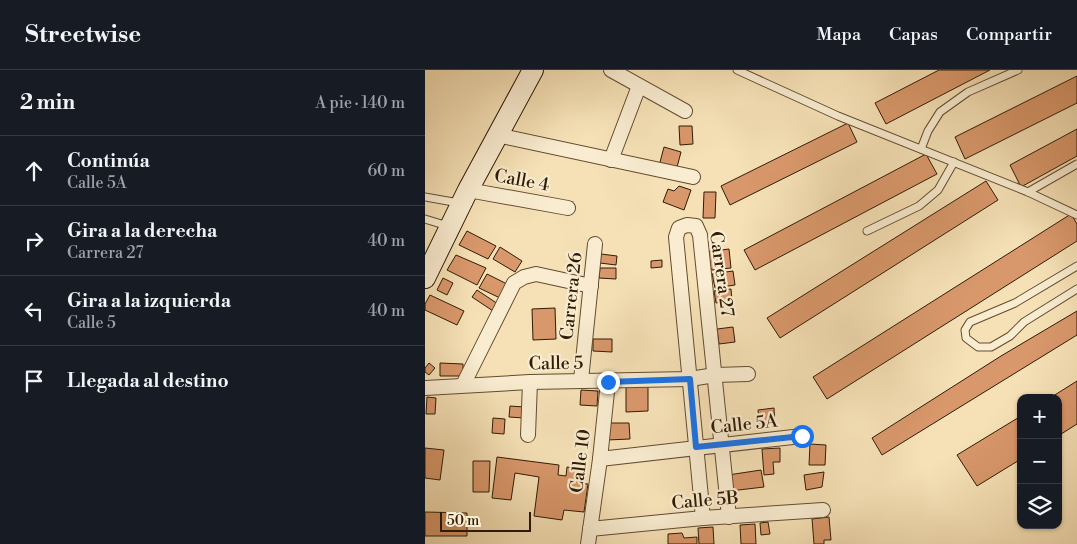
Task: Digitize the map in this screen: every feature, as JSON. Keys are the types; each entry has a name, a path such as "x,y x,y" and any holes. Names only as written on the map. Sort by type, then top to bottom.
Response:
{"street":[{"path":"611,70 685,111"},
{"path":"425,278 449,227 530,71"},
{"path":"611,160 639,86"},
{"path":"497,135 693,177"},
{"name":"Calle 4","path":"465,197 569,208"},
{"name":"Carrera 27","path":"703,518 676,237 679,228 687,226 696,226 700,235 729,517"},
{"name":"Carrera 26","path":"581,380 595,244"},
{"path":"463,386 514,283 524,277 536,274 591,286"},
{"name":"Calle 5","path":"425,388 581,380 608,382 690,379 715,375 748,374"},
{"path":"528,434 530,382"},
{"name":"Calle 10","path":"588,544 608,382"},
{"name":"Calle 5A","path":"600,459 802,436"},
{"name":"Calle 5B","path":"590,529 703,518 823,510"}],"lane":[{"path":"737,70 838,116 1028,192 1077,215"},
{"path":"921,148 928,131 940,112 968,92 1018,70"},
{"path":"867,231 919,206 938,190 954,162"},
{"path":"1028,192 1077,164"},
{"path":"425,197 465,197"},
{"path":"425,218 449,227"},
{"path":"1077,266 1015,303 970,322 965,330 965,338 978,347 991,347 1010,336 1024,322 1077,289"}],"building":[{"path":"939,70 990,70 886,124 875,103"},
{"path":"1077,76 1077,103 965,159 955,137"},
{"path":"848,123 857,142 730,205 721,186"},
{"path":"679,126 692,126 693,144 680,145"},
{"path":"1077,129 1077,156 1021,187 1010,165"},
{"path":"664,147 681,152 676,171 659,166"},
{"path":"926,154 937,174 755,270 744,250"},
{"path":"986,181 998,200 780,338 767,318"},
{"path":"679,186 691,190 684,210 663,202 668,189 674,191"},
{"path":"704,192 716,192 715,218 703,218"},
{"path":"1071,214 1077,224 1077,241 827,399 813,377"},
{"path":"467,231 496,246 488,259 459,245"},
{"path":"500,247 522,261 515,272 493,259"},
{"path":"729,249 731,268 712,270 706,262 705,252"},
{"path":"601,254 617,256 616,265 600,263"},
{"path":"456,255 486,268 477,285 447,270"},
{"path":"662,260 662,267 651,268 651,261"},
{"path":"600,268 616,268 616,279 599,278"},
{"path":"733,271 735,285 715,288 712,274"},
{"path":"487,274 507,284 500,298 479,288"},
{"path":"443,278 453,283 447,295 437,290"},
{"path":"731,289 732,301 716,303 714,291"},
{"path":"477,290 498,304 493,311 472,297"},
{"path":"430,295 464,311 457,325 425,310 425,304"},
{"path":"555,308 556,339 533,340 532,309"},
{"path":"1077,311 1077,335 882,455 872,438 1001,356"},
{"path":"733,327 735,342 719,344 717,329"},
{"path":"593,339 612,339 612,352 593,351"},
{"path":"429,363 435,368 429,375 425,372 425,368"},
{"path":"440,363 463,364 463,376 440,376"},
{"path":"1077,381 1077,424 1062,433 1062,394 1056,394"},
{"path":"626,382 648,382 648,411 626,412"},
{"path":"581,390 598,391 597,406 580,405"},
{"path":"427,397 436,398 435,414 426,414"},
{"path":"510,406 524,407 524,418 509,417"},
{"path":"774,408 775,426 760,428 758,410"},
{"path":"493,418 505,419 504,434 492,433"},
{"path":"1017,418 1017,461 977,486 957,455"},
{"path":"610,423 629,423 630,439 607,440"},
{"path":"810,444 826,445 825,465 809,465"},
{"path":"425,448 444,450 440,480 425,478"},
{"path":"780,448 780,462 773,462 774,474 764,475 762,449"},
{"path":"497,457 559,465 558,475 566,476 567,467 579,469 578,483 588,484 584,512 564,510 562,520 534,516 539,477 515,473 511,500 492,498"},
{"path":"473,461 490,461 489,492 473,492"},
{"path":"761,470 764,487 730,491 728,475"},
{"path":"824,472 822,487 806,490 804,475"},
{"path":"425,512 467,513 467,536 425,536"},
{"path":"829,517 831,540 824,540 824,544 814,544 812,519"},
{"path":"768,522 770,534 761,535 760,523"},
{"path":"755,524 756,544 741,544 740,525"},
{"path":"713,527 714,544 699,544 698,528"},
{"path":"682,533 684,538 697,537 697,544 668,544 668,534"}],"route":[{"path":"608,382 690,379 696,447 802,436"}]}
